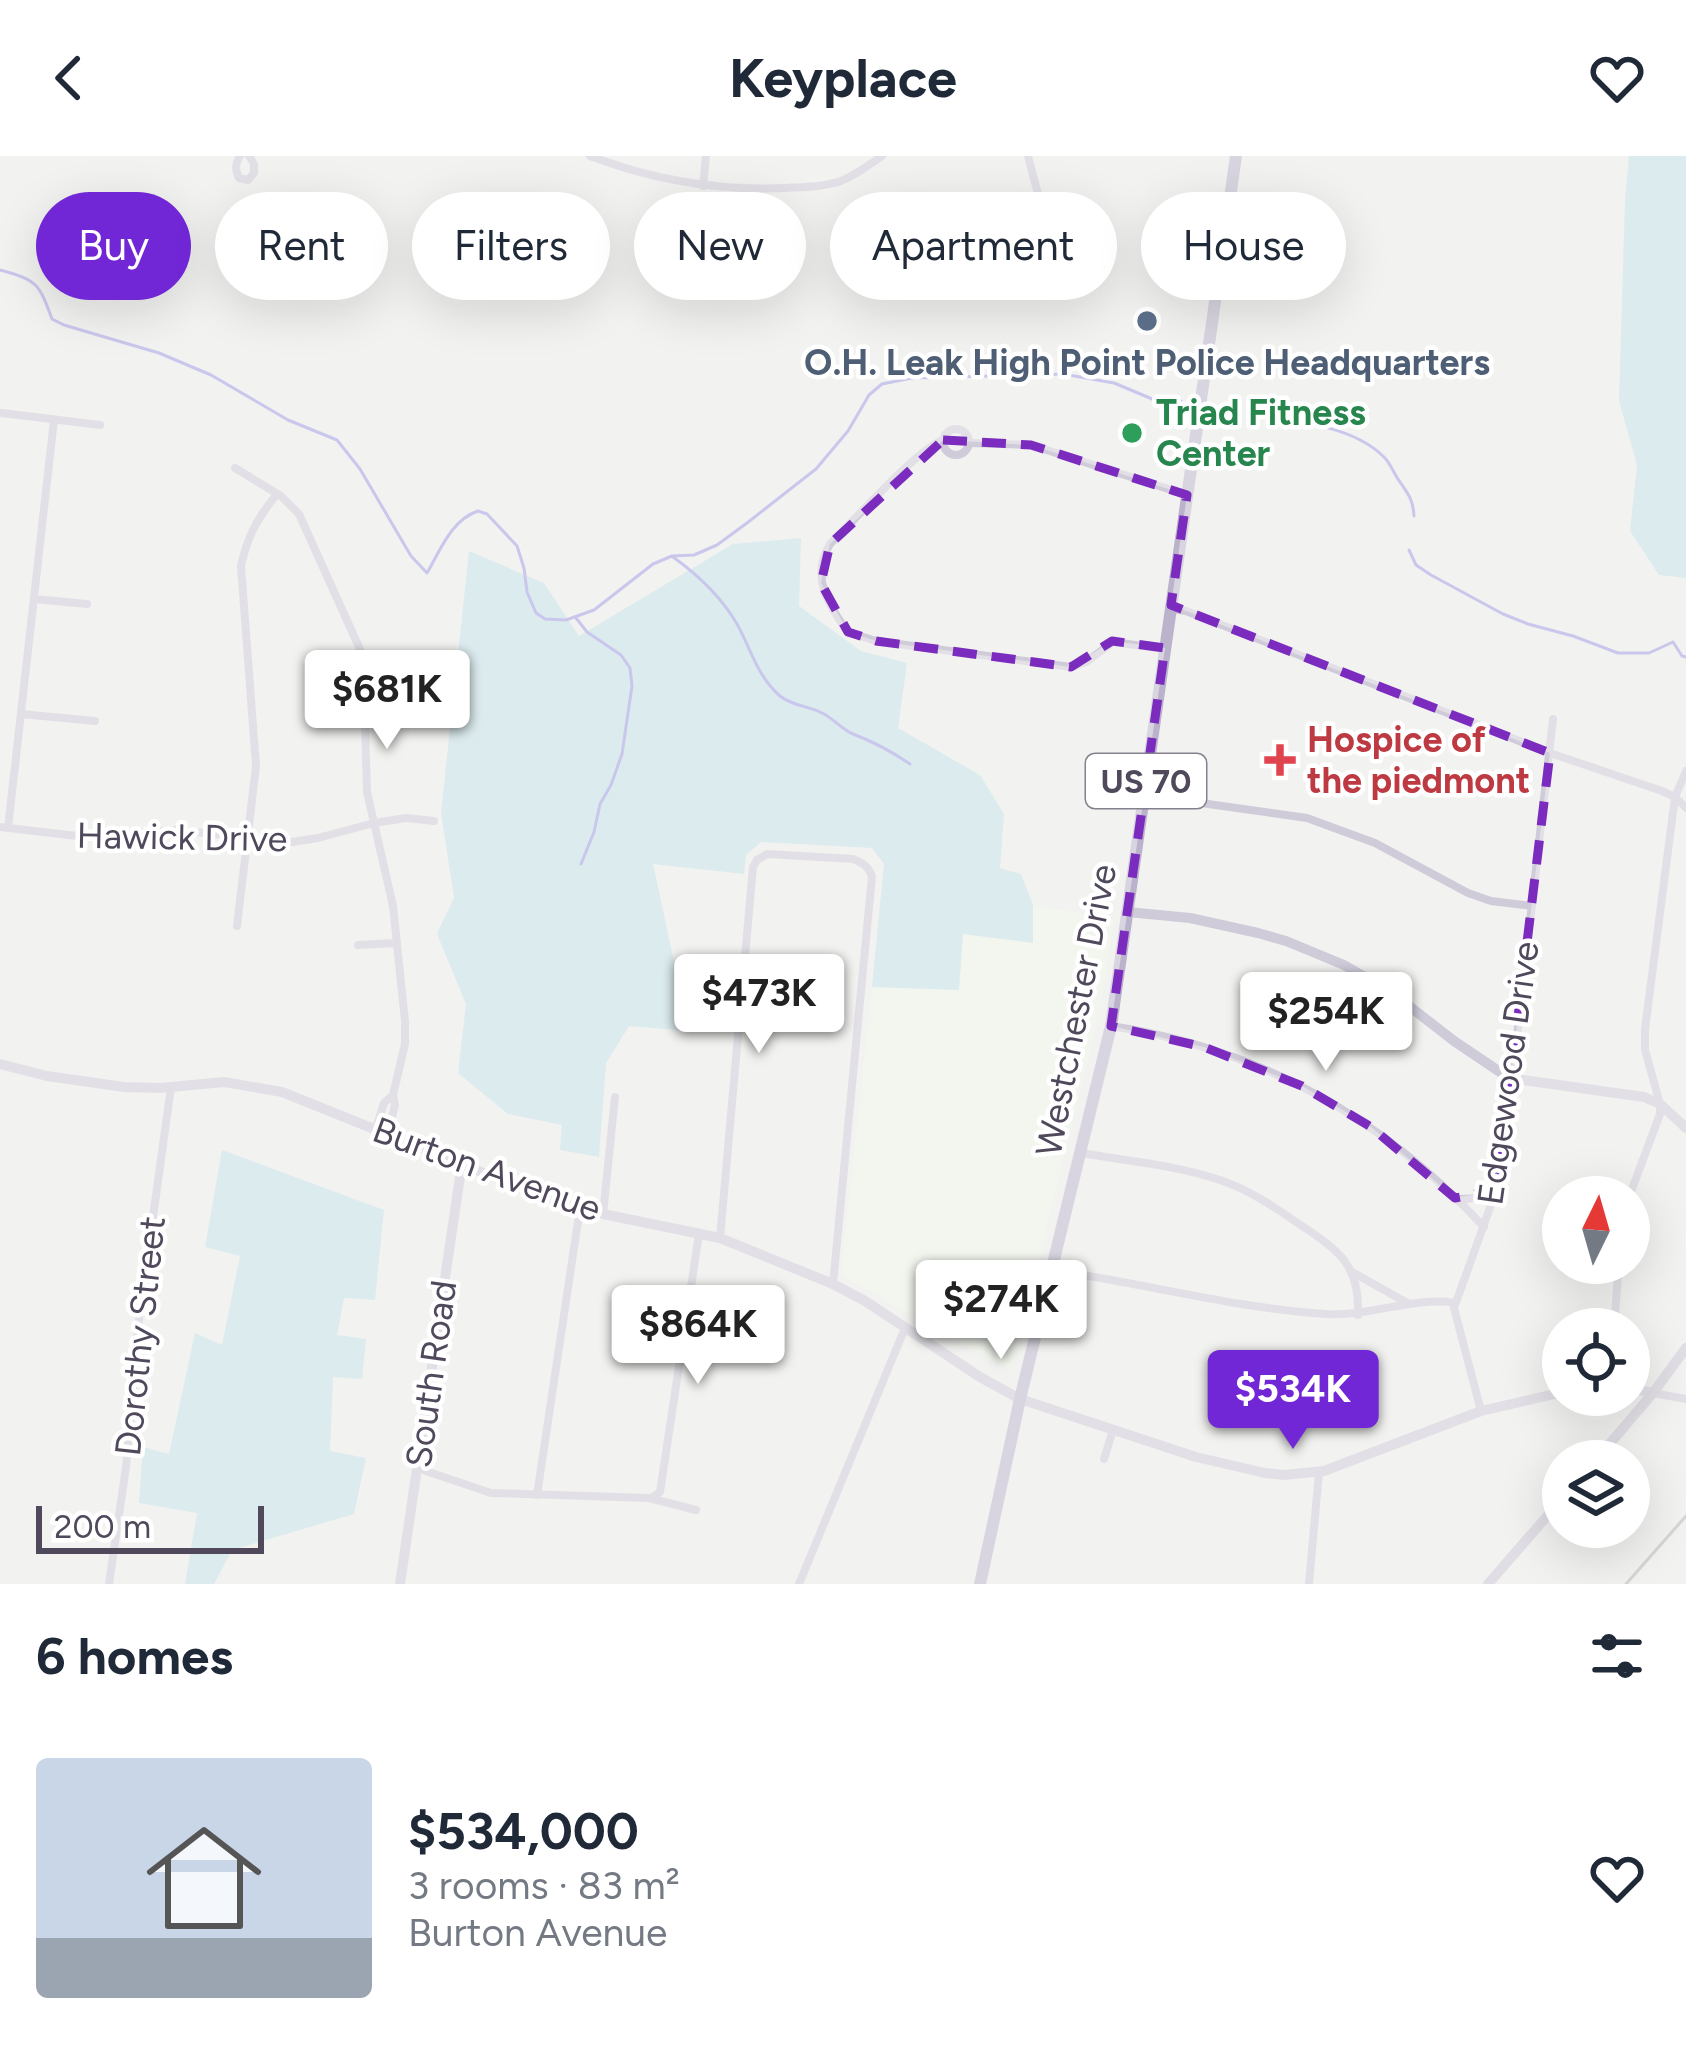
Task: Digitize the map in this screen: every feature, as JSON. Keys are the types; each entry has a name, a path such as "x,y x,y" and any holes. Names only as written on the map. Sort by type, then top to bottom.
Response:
{"main road":[{"name":"Westchester Drive","path":"980,1584 1111,1026 1236,156"},
{"path":"1613,1440 1686,1348"},
{"path":"1488,1584 1542,1522"}],"street":[{"path":"590,156 650,176 704,186 772,189 819,186 854,175 882,156"},
{"path":"704,186 706,156"},
{"path":"1028,156 1038,192"},
{"path":"2,413 100,425"},
{"path":"4,827 54,419"},
{"path":"943,440 947,452 954,455 962,454 969,442 967,435 951,430 932,444 822,556 820,583 848,632 876,641 1071,667 1113,642 1165,650"},
{"path":"969,442 1031,445 1187,495"},
{"path":"235,468 299,514 363,656 367,792 393,906 405,1044 395,1105 382,1131"},
{"path":"238,926 256,766 241,566 256,519 277,494"},
{"path":"34,599 87,604"},
{"path":"1171,609 1675,797 1686,808"},
{"path":"21,714 95,721"},
{"name":"Edgewood Drive","path":"1455,1303 1501,1177 1553,719"},
{"path":"1637,1176 1660,1114 1648,1069 1645,1029 1675,797 1686,771"},
{"path":"1144,795 1307,818 1375,843 1468,893 1532,907"},
{"name":"Hawick Drive","path":"4,827 76,836 175,830 292,842 406,818 434,821"},
{"path":"720,1238 753,867 767,854 853,860 868,867 872,888 832,1284"},
{"path":"1128,912 1190,918 1286,940 1391,992 1512,1078 1629,1094 1660,1104 1686,1128"},
{"path":"358,945 397,944"},
{"path":"1111,1026 1204,1047 1302,1086 1371,1126 1422,1166 1485,1228"},
{"name":"Burton Avenue","path":"0,1064 124,1087 212,1082 289,1094 551,1200 720,1238 865,1301 1020,1399 1196,1457 1265,1473 1319,1472 1481,1411 1542,1397"},
{"name":"Dorothy Street","path":"109,1584 171,1087"},
{"path":"603,1214 615,1097"},
{"path":"1081,1153 1181,1170 1244,1190 1331,1246 1354,1273 1410,1304"},
{"name":"South Road","path":"400,1584 462,1163"},
{"path":"1456,1198 1482,1198 1497,1190"},
{"path":"537,1495 580,1208"},
{"path":"417,1468 490,1492 655,1498 660,1492 699,1234"},
{"path":"1052,1270 1271,1308 1358,1315 1410,1304 1455,1303 1481,1411"},
{"path":"1354,1273 1358,1315"},
{"path":"799,1584 905,1328"},
{"path":"1650,1392 1686,1399"},
{"path":"1104,1460 1112,1430"},
{"path":"1309,1584 1319,1472"},
{"path":"649,1498 696,1510"}],"highlighted area":[{"path":"943,440 1031,445 1187,495 1171,605 1550,753 1497,1190 1455,1198 1371,1127 1302,1086 1204,1047 1111,1026 1165,648 1112,641 1071,667 876,641 848,632 821,583 830,544"}],"shaded area":[{"path":"1629,156 1686,156 1686,578 1659,575 1630,531 1637,465 1619,401"},
{"path":"801,538 799,606 861,651 907,663 898,728 980,775 1004,814 1000,868 1021,874 1033,905 1033,943 963,934 959,990 872,987 884,864 872,848 761,842 746,855 744,874 653,864 689,1031 629,1026 606,1063 599,1157 560,1150 562,1125 508,1114 458,1073 466,1004 437,934 454,898 441,813 469,551 544,583 579,636 733,544"},
{"path":"1033,905 1114,919 1100,1008 1014,1364 1006,1369 841,1271 872,987 959,990 963,934 1033,943"},
{"path":"222,1150 384,1210 375,1300 344,1298 337,1335 366,1339 362,1379 333,1377 330,1451 366,1458 354,1514 232,1550 214,1584 185,1584 197,1513 139,1503 143,1447 169,1454 195,1333 222,1345 240,1256 205,1247"}],"waterway":[{"path":"0,270 35,285 52,319 211,375 288,420 337,440 360,469 411,556 427,573 460,521 478,511 487,514 517,546 527,592 536,613 545,619 566,620 594,610 653,564 717,545 816,469 882,384 912,378 1063,374 1114,383 1157,401 1181,401"},
{"path":"1266,418 1329,428 1372,447 1408,494 1414,516"},
{"path":"1409,550 1416,565 1431,575 1528,624 1618,653 1649,653 1673,642 1686,657"},
{"path":"673,557 724,605 760,671 780,696 822,713 910,764"},
{"path":"576,618 587,632 621,655 630,668 632,686 622,754 581,864"}],"railway":[{"path":"1626,1584 1686,1516"}],"place":[{"name":"O.H. Leak High Point Police Headquarters","path":"1147,321"},
{"name":"Triad Fitness Center","path":"1132,433"},
{"name":"Hospice of the piedmont","path":"1280,760"}]}
